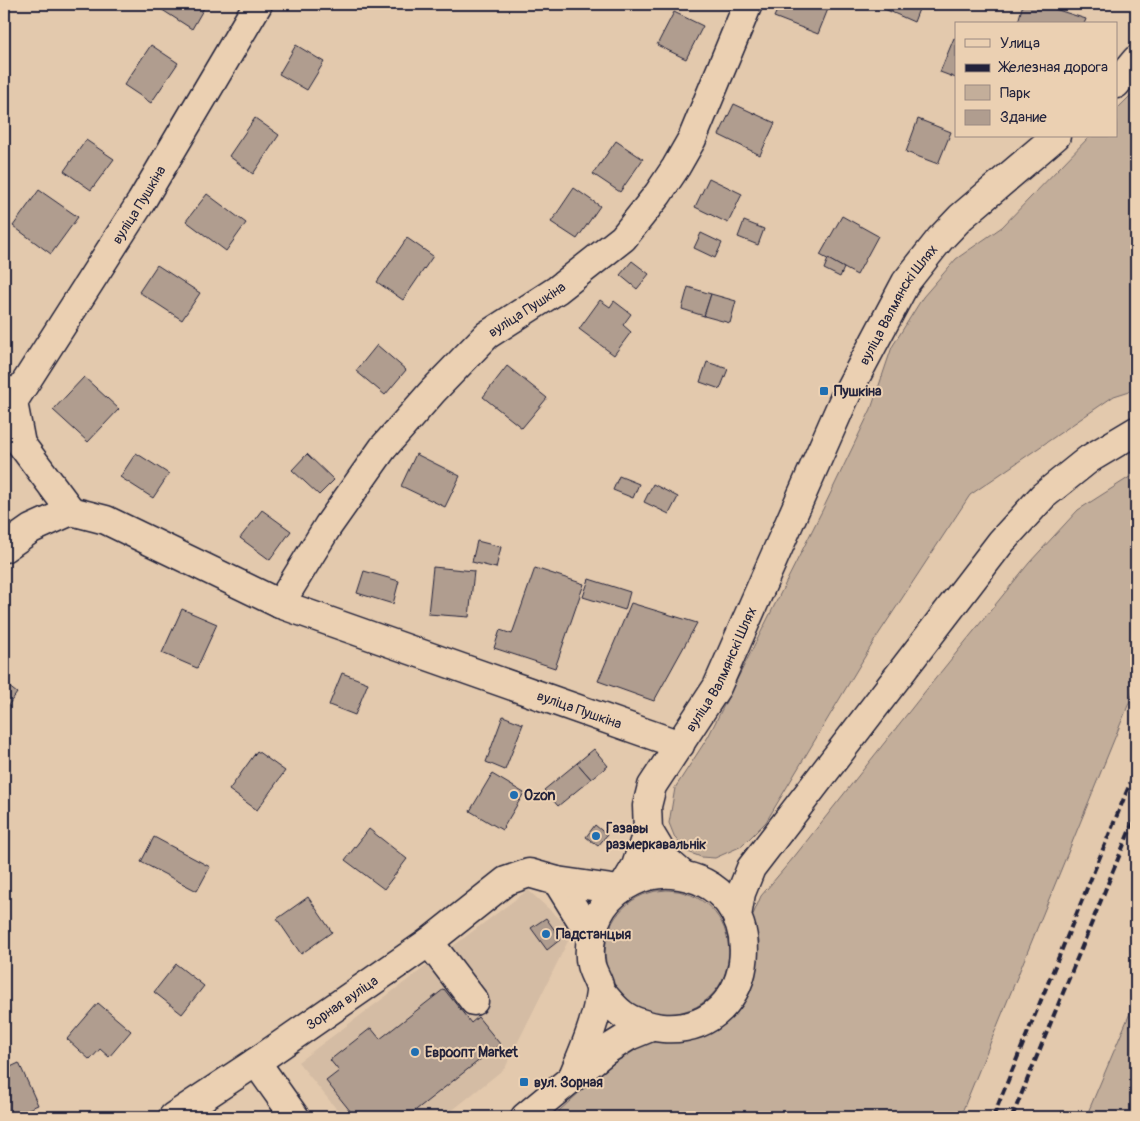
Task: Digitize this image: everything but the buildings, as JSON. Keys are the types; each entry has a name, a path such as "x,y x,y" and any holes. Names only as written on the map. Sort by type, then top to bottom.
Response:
{"street":[{"name":"вуліца Пушкіна","path":"7,399 140,202 258,4"},
{"name":"вуліца Пушкіна","path":"280,604 328,526 383,448 433,391 487,335 557,290 623,238 658,194 676,168 692,139 748,4"},
{"path":"1118,82 1136,60"},
{"name":"вуліца Валмянскі Шлях","path":"600,991 590,964 591,936 603,906 621,888 636,866 648,830 647,806 652,786 717,687 844,399 878,332 906,282 940,240 961,217 1054,138"},
{"path":"4,548 31,529 71,511 21,444 7,399"},
{"path":"737,916 741,893 752,868 1001,542 1043,496 1089,459 1136,431"},
{"name":"вуліца Пушкіна","path":"71,511 106,520 280,604 680,745"},
{"path":"600,991 622,1014 651,1027 673,1029 694,1024 714,1014 729,998 740,980 744,958 744,937 737,916 728,902 716,890 692,878 666,860 648,830"},
{"path":"557,881 621,888 642,878 662,873 692,878 725,880 752,868"},
{"name":"Зорная вуліца","path":"173,1117 429,942 506,881 529,873 557,881"},
{"path":"557,881 591,936"},
{"path":"429,942 474,1001"},
{"path":"573,1076 595,1016 600,991"},
{"path":"526,1117 605,1051 629,1036 651,1027"},
{"path":"256,1062 295,1117"}],"shaded area":[{"path":"528,890 573,931 505,1068 444,1117 343,1117 298,1062"}],"green space":[{"path":"1136,90 1136,389 1114,396 970,495 876,638 766,822 742,846 715,858 701,857 688,852 675,838 669,823 675,788 708,737 823,509 871,409 892,347 923,297 956,259 1002,227 1088,138 1118,138 1118,108"},
{"path":"1136,473 1136,686 960,1117 556,1117 560,1110 592,1081 636,1045 658,1041 685,1040 713,1029 734,1015 748,993 757,968 759,941 752,917 761,896 1029,563 1078,510"},
{"path":"667,890 691,894 711,908 725,928 729,952 725,976 711,996 691,1010 667,1014 643,1010 623,996 609,976 605,952 609,928 623,908 643,894"},
{"path":"1136,999 1136,1117 1086,1117"}],"railway":[{"path":"993,1117 1136,769"},
{"path":"1012,1117 1136,815"}],"place":[{"name":"Пушкіна","path":"824,391"},
{"name":"Ozon","path":"514,795"},
{"name":"Газавы размеркавальнік","path":"596,836"},
{"name":"Падстанцыя","path":"546,934"},
{"name":"Евроопт Market","path":"415,1052"},
{"name":"вул. Зорная","path":"524,1082"}]}
